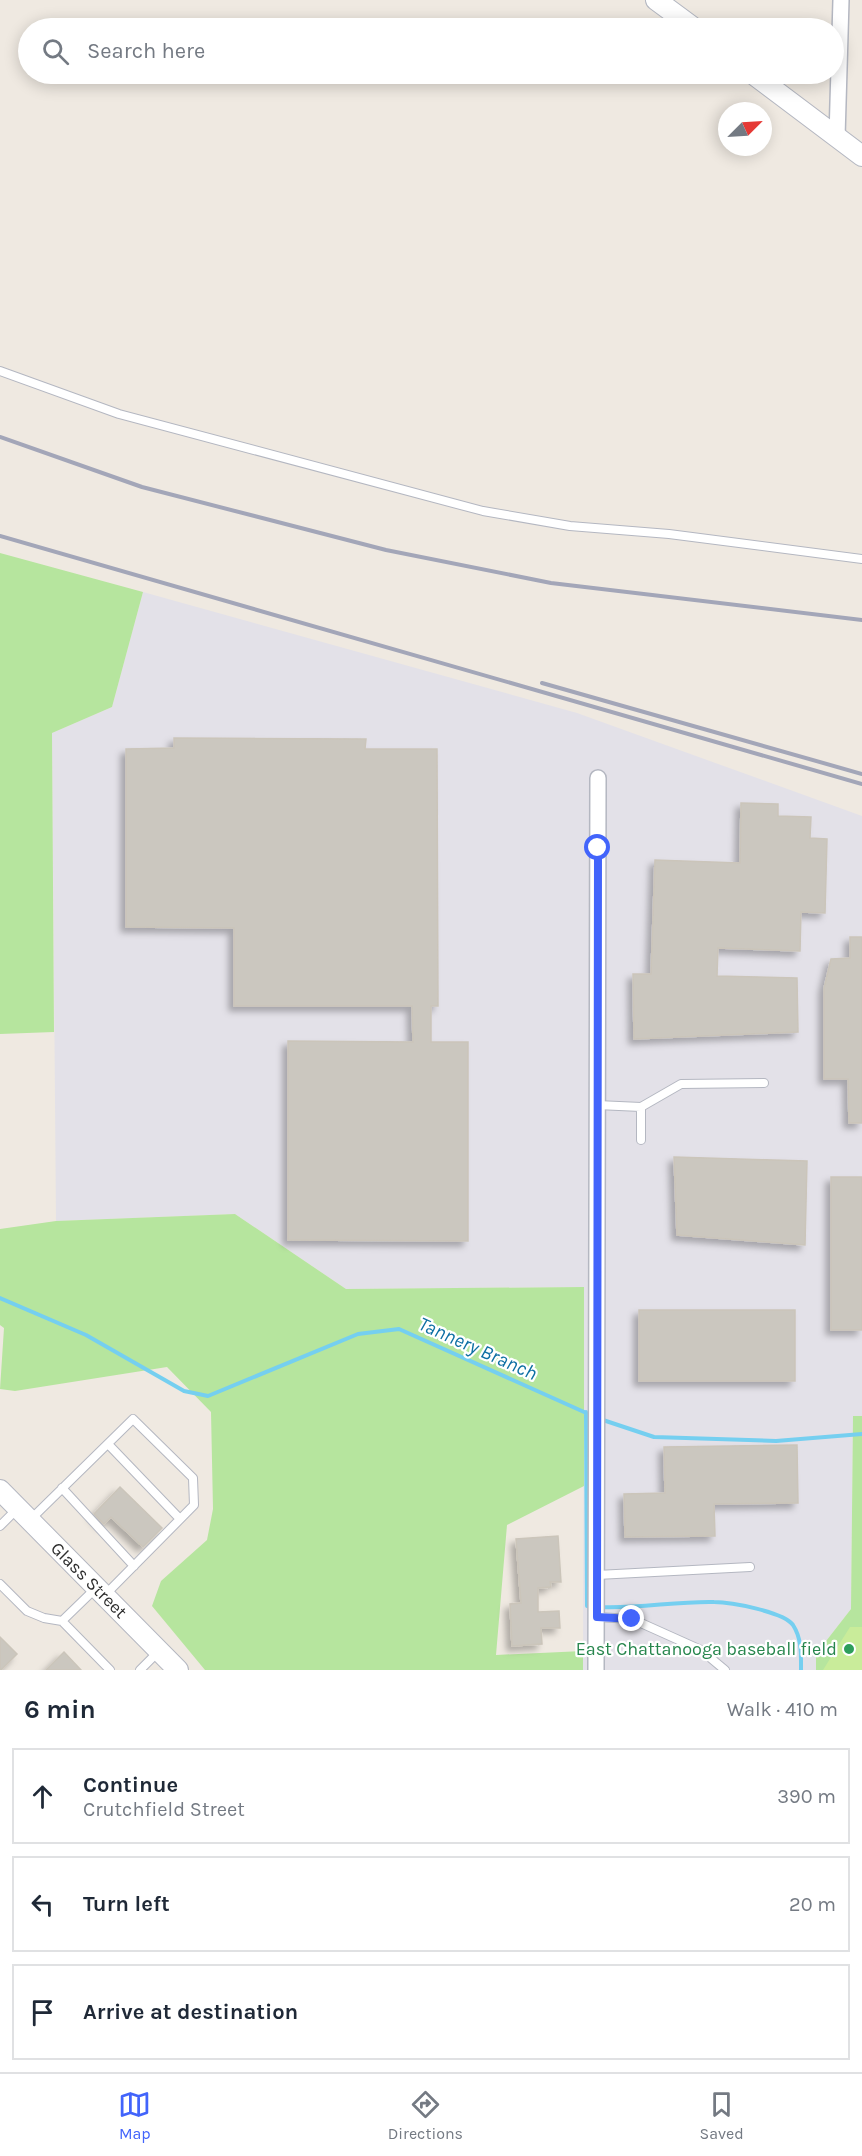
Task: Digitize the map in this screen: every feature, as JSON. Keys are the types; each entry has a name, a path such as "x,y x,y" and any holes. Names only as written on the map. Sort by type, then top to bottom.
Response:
{"street":[{"path":"656,0 680,18"},
{"path":"840,0 840,18"},
{"path":"766,84 862,156"},
{"path":"837,137 838,84"},
{"path":"597,1670 598,778"},
{"name":"Glass Street","path":"0,1490 178,1670"}],"lane":[{"path":"0,371 119,414 483,511 570,526 669,534 862,559"},
{"path":"597,1105 641,1107 681,1084 764,1083"},
{"path":"641,1107 641,1140"},
{"path":"0,1526 24,1514 62,1488 133,1419 193,1478 194,1505 134,1566 62,1621"},
{"path":"108,1444 180,1519"},
{"path":"62,1488 134,1566"},
{"path":"597,1575 750,1567"},
{"path":"0,1584 27,1611 44,1618 62,1621 110,1670"},
{"path":"597,1616 632,1619 701,1650 725,1670"},
{"path":"140,1670 159,1651"}],"shaded area":[{"path":"143,592 577,713 862,816 862,1416 853,1417 851,1609 816,1654 816,1670 583,1670 584,1287 346,1289 235,1214 56,1221 52,733 112,707"}],"green space":[{"path":"0,553 143,592 112,707 52,733 54,1032 0,1034"},
{"path":"235,1214 346,1289 584,1287 584,1486 507,1525 496,1655 583,1651 583,1670 205,1670 152,1606 161,1581 207,1540 213,1509 211,1412 167,1367 15,1391 0,1389 4,1328 0,1325 0,1229 56,1221"},
{"path":"853,1416 862,1416 862,1670 816,1670 816,1654 851,1609"},
{"name":"East Chattanooga baseball field","path":"850,1627 862,1627 862,1670 823,1670"}],"building":[{"path":"174,738 366,739 365,749 437,749 438,1006 431,1006 431,1042 468,1042 468,1241 288,1240 288,1041 413,1042 412,1006 234,1006 234,928 126,927 126,749 174,748"},
{"path":"741,803 778,804 778,816 811,817 810,838 827,839 825,913 801,912 800,951 718,948 717,976 797,978 798,1032 634,1039 633,974 651,974 655,860 740,863"},
{"path":"850,937 862,937 862,1123 849,1123 848,1079 824,1079 824,988 831,959 850,958"},
{"path":"674,1157 807,1161 805,1245 677,1235"},
{"path":"831,1177 862,1177 862,1330 831,1330"},
{"path":"639,1310 795,1310 795,1381 639,1381"},
{"path":"797,1445 798,1503 714,1504 715,1536 625,1537 624,1494 665,1493 664,1447"},
{"path":"120,1487 162,1528 143,1547 111,1517 104,1524 94,1514"},
{"path":"558,1536 561,1582 550,1582 551,1587 538,1588 538,1612 559,1611 560,1628 541,1628 542,1644 512,1646 510,1604 521,1603 516,1539"},
{"path":"0,1637 17,1654 1,1670 0,1670"},
{"path":"64,1652 81,1670 46,1670"}],"waterway":[{"name":"Tannery Branch","path":"0,1298 86,1335 184,1391 208,1396 358,1334 399,1329 593,1416"},
{"path":"586,1412 587,1606 592,1607"},
{"name":"Tannery Branch","path":"600,1419 654,1437 776,1441 862,1434"},
{"path":"599,1607 714,1602 769,1612 788,1620 796,1630 801,1653 801,1670"}],"railway":[{"path":"0,437 142,487 386,550 551,583 862,620"},
{"path":"0,536 862,784"},
{"path":"542,683 862,774"}],"place":[{"name":"East Chattanooga baseball field","path":"849,1649"}],"route":[{"path":"598,848 597,1617 632,1619"}]}
